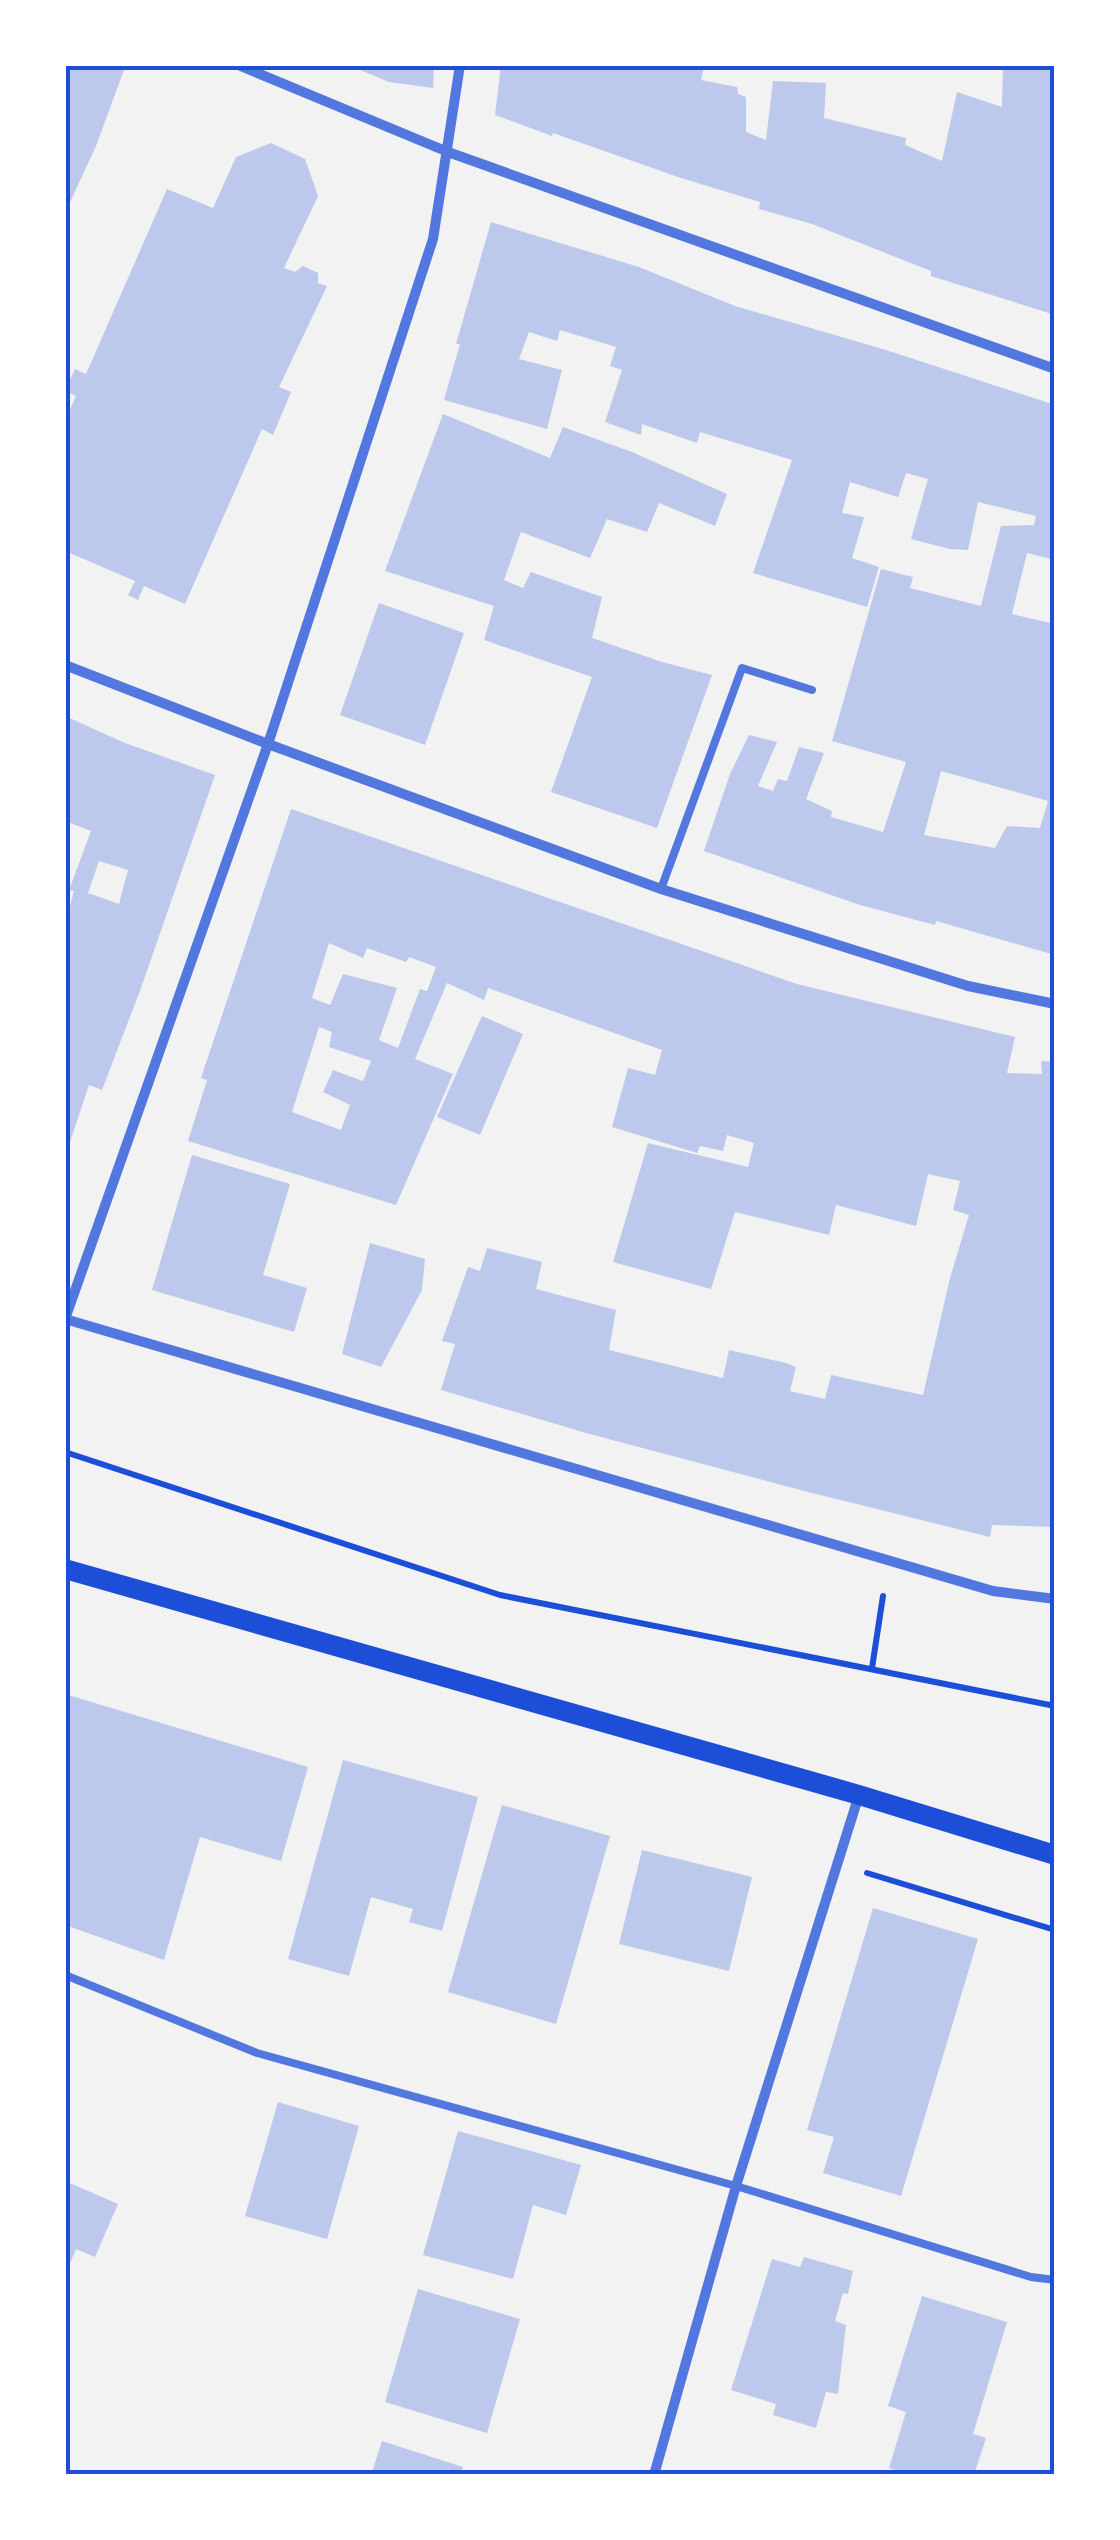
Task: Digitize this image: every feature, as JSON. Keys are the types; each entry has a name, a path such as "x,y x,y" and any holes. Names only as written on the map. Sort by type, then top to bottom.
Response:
{"main road":[{"path":"65,1569 859,1795 1055,1855"}],"street":[{"path":"238,65 448,152 1055,369"},
{"path":"460,65 433,240 268,744 65,1319 992,1591 1055,1599"},
{"path":"65,664 268,744 661,888 968,986 1055,1004"},
{"path":"654,2475 736,2186 859,1795"}],"lane":[{"path":"661,888 742,668 812,690"},
{"path":"65,1975 257,2053 736,2186 1031,2277 1055,2280"}],"path":[{"path":"65,1452 500,1595 1055,1706"},
{"path":"872,1668 888,1560"},
{"path":"838,1864 1055,1930"}],"building":[{"path":"65,65 125,67 96,146 65,213"},
{"path":"348,65 434,65 433,88 389,82"},
{"path":"501,65 704,66 701,80 737,87 738,94 746,97 746,132 766,140 773,81 826,83 824,118 906,138 905,145 942,161 957,92 1002,107 1003,65 1055,65 1055,315 931,276 931,271 812,224 759,209 760,202 495,115"},
{"path":"271,143 305,159 318,196 284,268 295,272 303,266 318,273 318,283 327,286 279,387 291,392 273,435 262,429 185,604 144,586 138,600 128,595 135,581 65,551 65,421 76,396 65,391 75,369 86,374 167,189 213,208 236,157"},
{"path":"491,222 639,267 735,306 1055,405 1055,560 1027,553 1012,614 1055,624 1055,955 936,921 935,925 860,905 704,851 730,774 749,735 777,742 758,786 773,791 778,779 787,781 799,747 824,753 806,799 832,811 831,817 883,832 906,762 832,741 881,569 913,577 910,588 981,606 1001,526 1034,525 1036,516 978,502 968,550 950,549 911,539 928,479 906,473 898,497 850,482 842,513 864,517 852,558 879,567 867,607 753,573 792,460 700,432 697,443 642,424 641,435 605,422 622,370 610,366 616,347 560,330 557,341 529,332 519,359 562,370 547,429 444,400 460,344 456,344","holes":["941,771 1048,801 1040,828 1007,826 995,848 924,835"]},
{"path":"443,414 550,458 563,427 727,494 715,526 659,503 647,532 607,519 590,558 521,532 504,580 523,588 531,572 602,597 592,638 712,675 657,828 551,792 592,677 484,640 494,606 385,571"},
{"path":"379,603 464,633 425,745 340,715"},
{"path":"65,716 125,743 215,775 102,1090 89,1085 66,1154 65,925 74,891 69,890 91,831 65,821","holes":["99,861 128,870 119,904 88,893"]},
{"path":"291,809 797,984 1015,1037 1007,1073 1042,1074 1041,1061 1055,1062 1055,1527 992,1525 990,1537 586,1433 441,1390 455,1344 442,1341 468,1267 480,1271 487,1248 542,1262 536,1289 616,1310 609,1350 723,1378 729,1350 796,1367 790,1391 825,1399 831,1375 923,1395 969,1215 953,1210 960,1181 928,1174 916,1226 836,1205 829,1235 735,1212 711,1289 613,1262 648,1143 748,1167 754,1143 727,1135 723,1151 700,1146 697,1153 612,1127 628,1068 655,1075 662,1050 488,988 484,1000 447,983 415,1059 453,1074 396,1205 188,1141 207,1080 201,1078","holes":["329,943 363,958 367,948 406,962 409,957 436,967 427,991 420,989 398,1048 379,1040 397,988 343,974 330,1005 312,998","319,1027 332,1032 329,1047 371,1061 363,1081 333,1070 323,1092 350,1105 341,1130 292,1112"]},
{"path":"482,1016 523,1034 480,1135 437,1117"},
{"path":"192,1155 290,1184 263,1275 307,1288 294,1332 152,1290"},
{"path":"370,1243 425,1259 422,1290 381,1367 342,1354"},
{"path":"65,1694 308,1767 281,1861 200,1837 164,1960 65,1925"},
{"path":"343,1760 478,1797 442,1931 409,1922 413,1909 371,1897 349,1976 288,1959"},
{"path":"502,1805 610,1836 556,2024 448,1992"},
{"path":"642,1850 752,1877 729,1971 619,1944"},
{"path":"873,1908 978,1939 901,2196 823,2173 834,2137 807,2130"},
{"path":"278,2102 359,2126 327,2239 245,2216"},
{"path":"458,2131 581,2165 566,2215 533,2205 513,2279 423,2255"},
{"path":"65,2181 118,2204 95,2257 76,2249 65,2276"},
{"path":"804,2257 853,2271 848,2294 843,2293 835,2321 846,2325 838,2394 826,2392 816,2428 773,2415 776,2404 731,2390 772,2259 800,2267"},
{"path":"418,2289 520,2319 487,2433 385,2402"},
{"path":"922,2296 1007,2322 973,2434 986,2438 974,2475 911,2475 889,2468 906,2412 888,2406"},
{"path":"382,2441 463,2467 461,2475 371,2475"}]}
